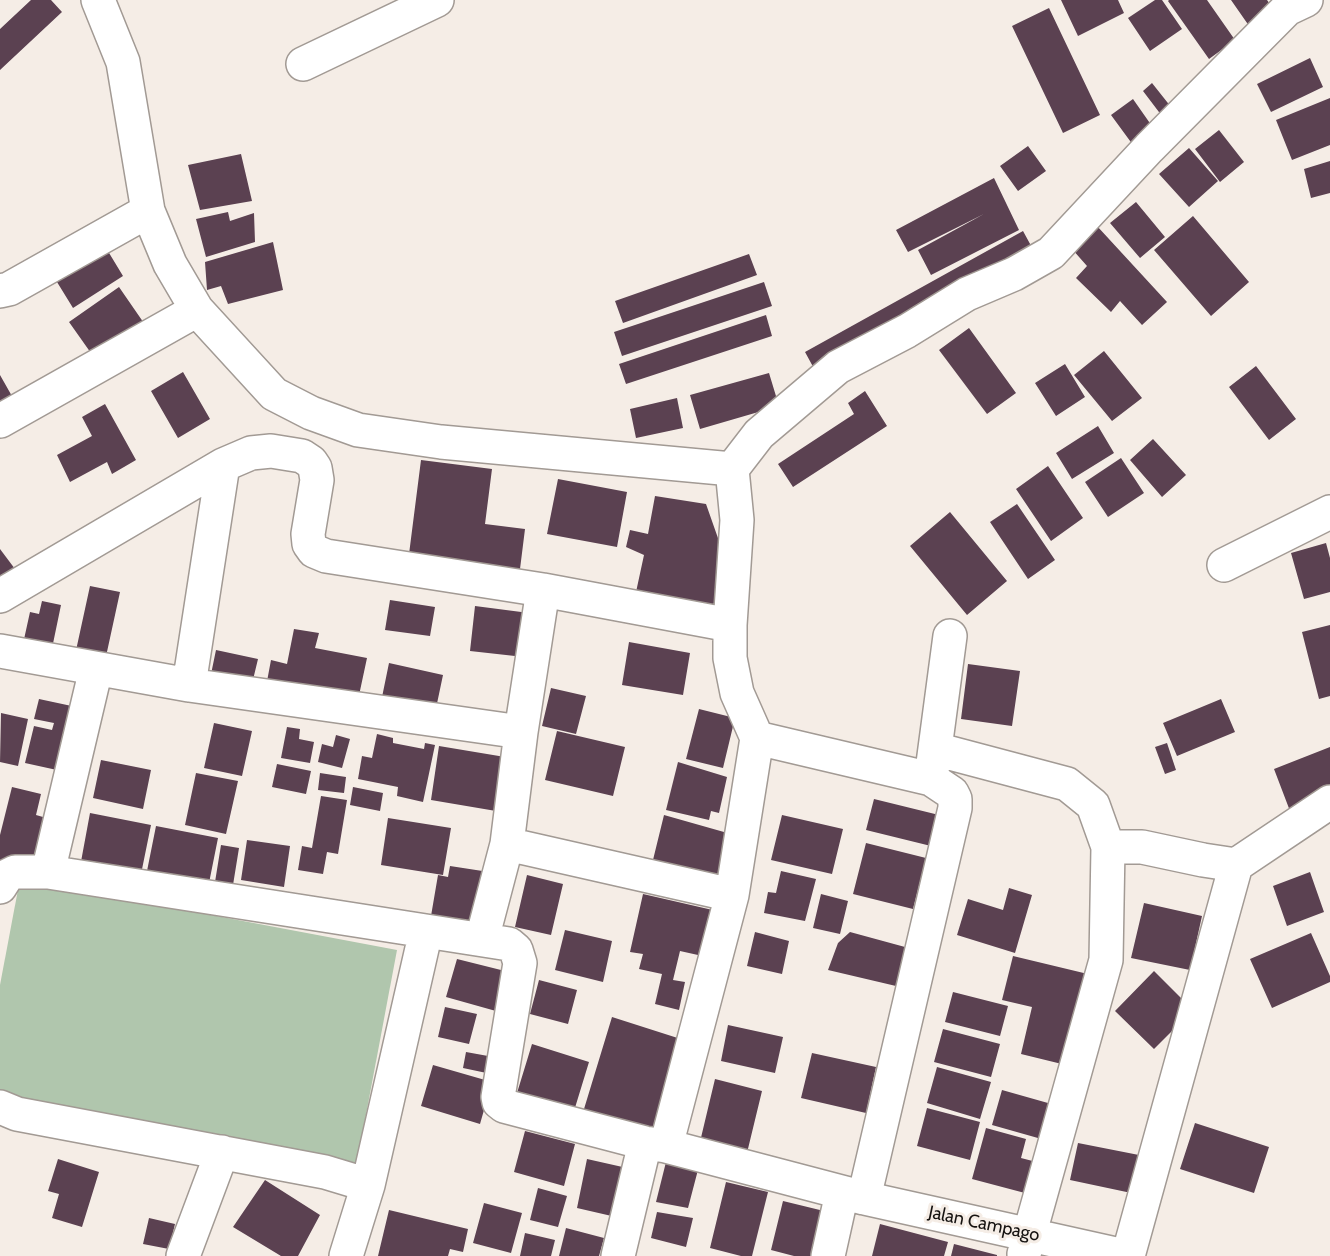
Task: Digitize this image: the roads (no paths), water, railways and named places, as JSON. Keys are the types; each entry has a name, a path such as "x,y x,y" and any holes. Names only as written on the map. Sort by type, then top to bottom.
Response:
{"street":[{"path":"98,0 123,62 148,211 170,264 197,310 274,394 310,413 358,430 441,442 732,469"},
{"path":"303,64 437,0"},
{"path":"618,1256 656,1144 732,895 757,738 737,693 730,658 737,520 732,469 759,434 838,367 908,331 967,294 1014,274 1051,253 1149,148 1287,9 1306,0"},
{"path":"0,291 9,290 148,211"},
{"path":"0,421 197,310"},
{"path":"0,596 223,465 250,453 261,451 302,456 315,468 317,480 308,534 309,544 314,552 326,556 543,590 730,625"},
{"path":"189,685 223,465"},
{"path":"1224,566 1330,512"},
{"path":"2,879 15,872 48,872 482,939 507,844 521,732 543,590"},
{"path":"828,1256 853,1195 955,808 952,793 933,764 950,636"},
{"path":"0,651 189,685 521,732"},
{"path":"48,872 96,669"},
{"path":"757,738 1067,784 1093,806 1108,847 1106,960 1026,1245"},
{"path":"1127,1256 1236,865 1330,802"},
{"path":"507,844 732,895"},
{"path":"1108,847 1142,847 1236,865"},
{"path":"346,1256 369,1185 426,931"},
{"name":"Jalan Campago","path":"482,939 509,944 516,950 520,963 498,1097 498,1102 504,1107 853,1195 1026,1245 1127,1256"},
{"path":"0,1107 17,1114 325,1172 369,1185"},
{"path":"183,1256 222,1152"}]}
